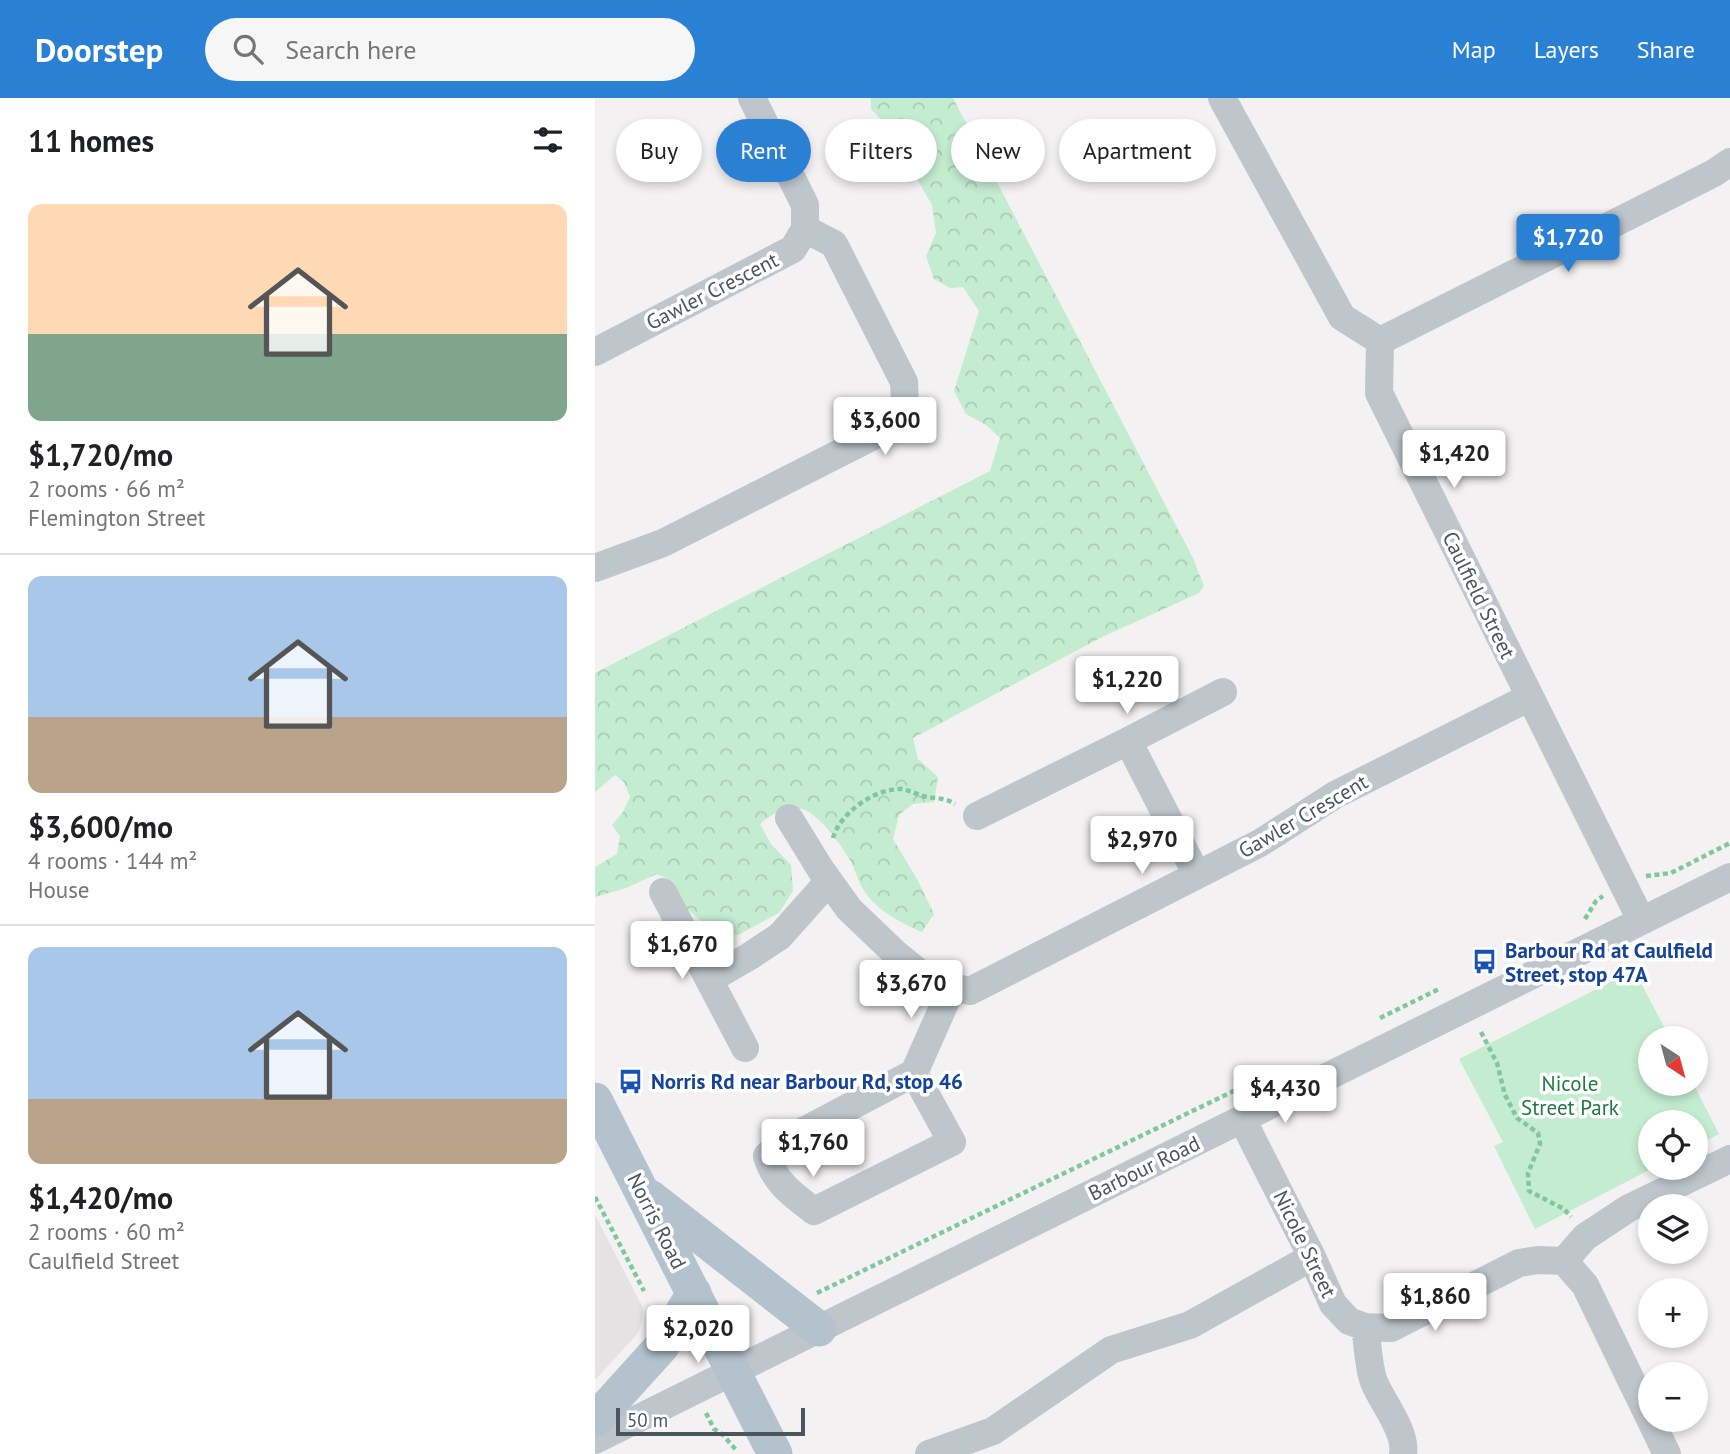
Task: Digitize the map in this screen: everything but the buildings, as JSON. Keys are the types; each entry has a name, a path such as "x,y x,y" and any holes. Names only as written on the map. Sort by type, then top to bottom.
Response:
{"main road":[{"name":"Norris Road","path":"595,1100 775,1454"},
{"path":"642,1191 819,1329"},
{"path":"595,1420 661,1346 694,1293"}],"street":[{"path":"595,568 663,542 895,425 905,405 904,382 834,244 805,229 805,205 752,98"},
{"path":"1222,98 1342,317 1380,341 1714,173 1730,162"},
{"name":"Gawler Crescent","path":"595,352 793,249 805,229"},
{"name":"Caulfield Street","path":"1380,341 1378,393 1641,920"},
{"path":"977,816 1223,692"},
{"name":"Gawler Crescent","path":"952,987 970,990 1260,843 1335,795 1530,697"},
{"path":"1128,741 1197,875"},
{"path":"789,818 849,909 895,953 932,983 952,987 914,1073 779,1144 767,1156 771,1171 783,1188 814,1211 952,1142 914,1073"},
{"path":"709,980 750,957 779,936 822,871"},
{"name":"Barbour Road","path":"595,1440 1730,877"},
{"path":"663,892 745,1048"},
{"name":"Nicole Street","path":"1242,1119 1333,1304 1349,1321 1365,1327"},
{"path":"1563,1261 1585,1237 1629,1208 1730,1159"},
{"path":"929,1454 993,1430 1111,1350 1190,1325 1312,1257"},
{"path":"1403,1454 1397,1427 1373,1380 1365,1327 1391,1328 1519,1263 1538,1260 1563,1261 1585,1285 1667,1454"}],"path":[{"path":"822,871 835,830 844,818 884,792 900,789 923,796 945,798 977,816"},
{"path":"1643,876 1671,873 1730,843"},
{"path":"1584,920 1596,901"},
{"path":"1376,1021 1443,987"},
{"path":"1481,1032 1497,1063 1505,1095 1517,1118 1538,1133 1540,1144 1528,1173 1529,1191 1564,1209 1585,1237"},
{"path":"813,1294 1253,1081"},
{"path":"595,1197 643,1291"},
{"path":"709,1419 714,1429 730,1441 740,1454"}],"shaded area":[{"path":"595,1215 643,1308 638,1333 595,1380"}],"green space":[{"path":"871,98 953,98 964,119 951,119 951,182 997,182 1193,558 1204,586 1199,593 1102,637 913,738 918,759 938,777 934,802 913,804 899,815 893,839 934,914 922,932 899,921 876,905 863,889 851,862 831,833 805,810 793,808 775,814 760,824 771,844 791,865 793,891 779,913 738,935 712,930 687,909 673,881 657,874 626,888 595,897 595,867 617,854 620,836 612,825 623,812 630,797 624,782 615,775 595,792 595,673 990,471 1000,438 986,425 966,414 954,391 979,311 963,287 950,288 934,279 926,256 936,233 932,205 919,182 937,182 937,119 880,119 871,109"},
{"name":"Nicole Street Park","path":"1634,970 1664,1026 1638,1026 1638,1096 1700,1096 1707,1110 1638,1110 1638,1176 1535,1229 1494,1146 1503,1142 1459,1059"},
{"name":"Nicole Street Park","path":"1708,1112 1719,1134 1708,1140"}],"place":[{"name":"Barbour Rd at Caulfield Street, stop 47A","path":"1485,962"},
{"name":"Norris Rd near Barbour Rd, stop 46","path":"631,1081"}]}
